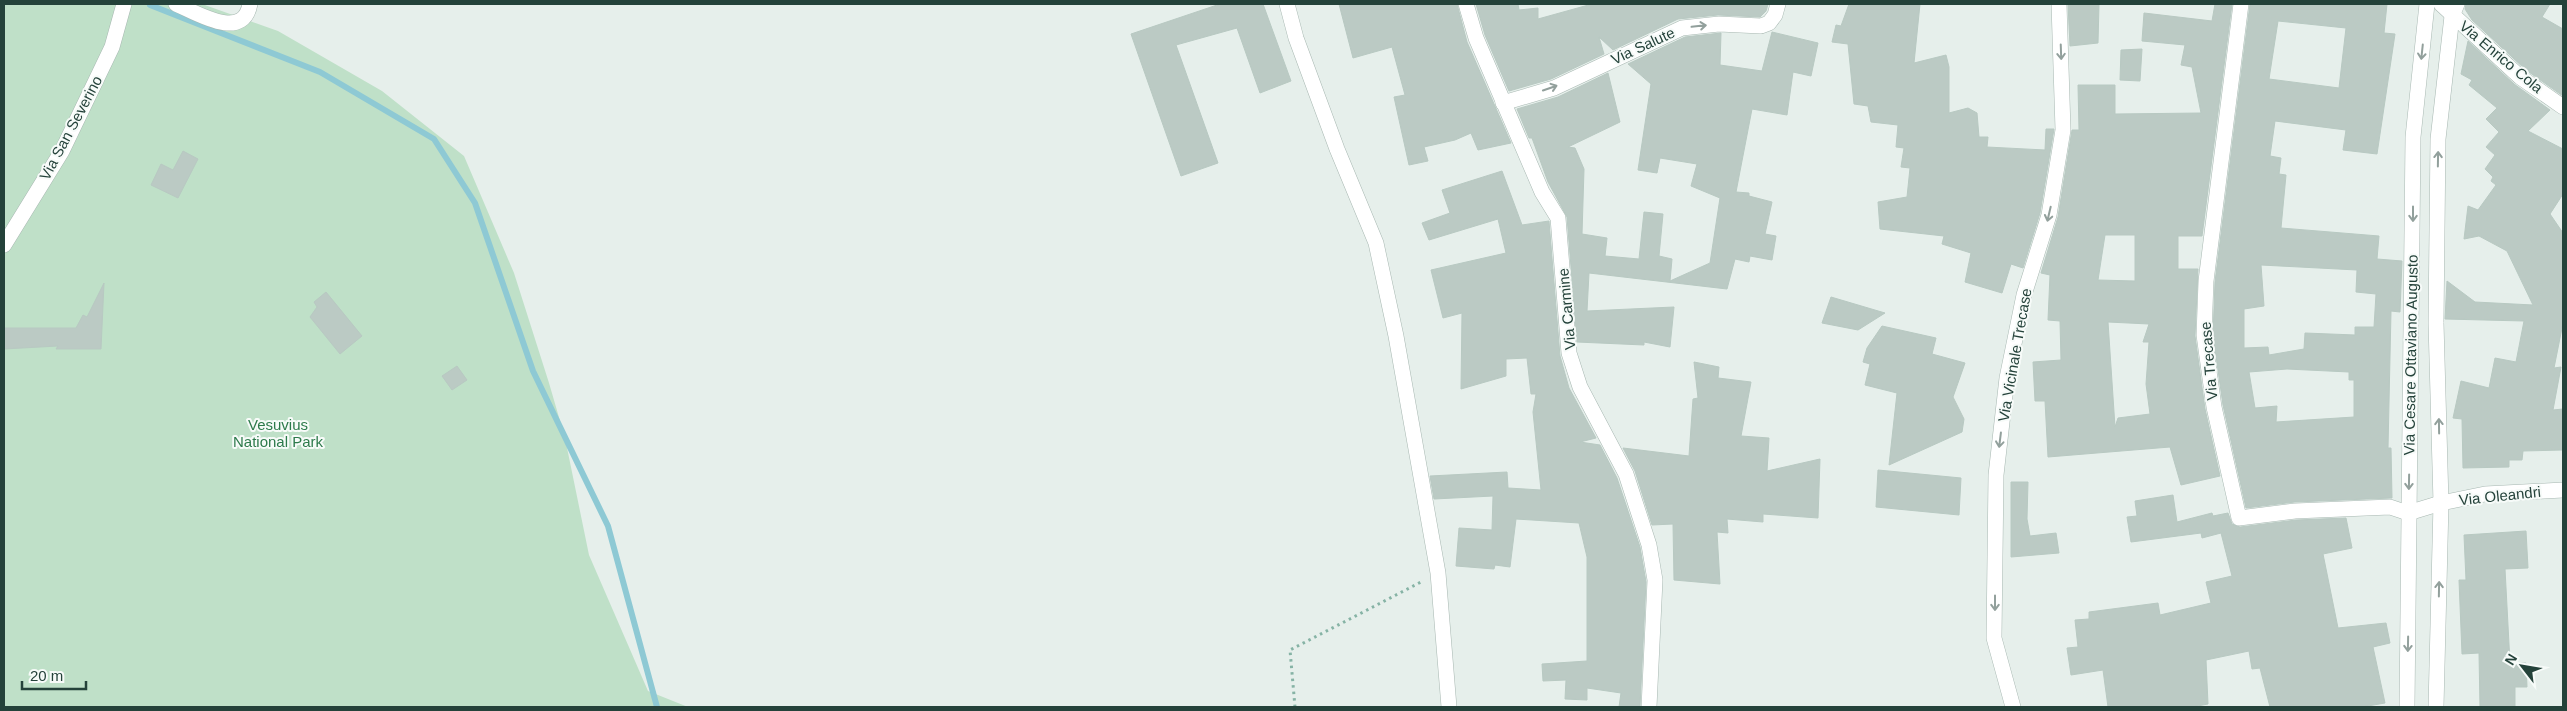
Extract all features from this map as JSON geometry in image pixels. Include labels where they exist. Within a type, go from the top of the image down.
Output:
[{"type":"street","name":"Via San Severino","points":[[4,245],[62,151],[112,47],[124,4]]},
{"type":"street","points":[[176,4],[220,23],[232,24],[241,20],[250,4]]},
{"type":"street","points":[[1287,4],[1296,38],[1337,149],[1376,243],[1396,336],[1438,572],[1449,707]]},
{"type":"street","name":"Via Carmine","points":[[1466,4],[1476,38],[1542,192],[1558,218],[1569,352],[1580,387],[1626,474],[1649,545],[1655,580],[1649,707]]},
{"type":"street","name":"Via Salute","points":[[1504,103],[1554,88],[1682,28],[1719,24],[1761,26],[1768,23],[1775,15],[1778,4]]},
{"type":"street","name":"Via Vicinale Trecase","points":[[2014,707],[1994,638],[1996,475],[2007,378],[2024,295],[2049,215],[2063,130],[2059,4]]},
{"type":"street","name":"Via Trecase","points":[[2241,4],[2206,281],[2204,336],[2214,407],[2240,518],[2295,511],[2380,508],[2390,508],[2408,513]]},
{"type":"street","name":"Via Cesare Ottaviano Augusto","points":[[2407,707],[2413,137],[2427,4]]},
{"type":"street","name":"Via Enrico Cola","points":[[2441,4],[2455,10],[2520,77],[2563,107]]},
{"type":"street","name":"Via Cesare Ottaviano Augusto","points":[[2436,707],[2441,503],[2436,323],[2438,139],[2455,10]]},
{"type":"street","name":"Via Oleandri","points":[[2408,513],[2441,503],[2485,494],[2563,490]]},
{"type":"path","points":[[1295,707],[1290,650],[1438,572]]},
{"type":"green space","name":"Vesuvius National Park","points":[[4,4],[202,4],[278,31],[382,91],[464,156],[514,273],[549,383],[565,438],[589,555],[648,691],[688,707],[4,707]]},
{"type":"building","points":[[1220,4],[1263,4],[1291,81],[1260,93],[1237,28],[1176,45],[1218,163],[1181,176],[1131,34]]},
{"type":"building","points":[[1339,4],[1457,4],[1467,42],[1511,143],[1478,150],[1471,133],[1455,140],[1424,147],[1428,161],[1409,165],[1394,97],[1405,95],[1392,47],[1353,58]]},
{"type":"building","points":[[1476,4],[1518,4],[1519,10],[1538,8],[1538,19],[1592,4],[1768,4],[1766,11],[1760,17],[1718,15],[1678,19],[1613,50],[1599,37],[1604,54],[1551,79],[1509,91],[1485,35]]},
{"type":"building","points":[[1849,4],[1920,4],[1914,63],[1946,55],[1949,67],[1949,113],[1968,108],[1977,113],[1979,137],[1988,137],[1987,147],[2045,150],[2046,129],[2054,129],[2040,213],[2023,268],[2011,264],[2002,293],[1965,282],[1971,253],[1942,244],[1944,236],[1880,229],[1878,202],[1907,197],[1910,168],[1901,167],[1904,148],[1896,147],[1898,125],[1871,122],[1868,106],[1854,104],[1848,44],[1832,42],[1836,25],[1841,26]]},
{"type":"building","points":[[2068,4],[2099,4],[2098,43],[2070,46]]},
{"type":"building","points":[[2215,4],[2232,4],[2202,236],[2178,236],[2178,269],[2198,269],[2195,336],[2205,409],[2220,476],[2181,485],[2170,447],[2048,457],[2045,401],[2035,401],[2033,362],[2061,360],[2060,321],[2048,320],[2050,275],[2041,273],[2058,217],[2072,130],[2079,130],[2078,85],[2115,85],[2115,114],[2201,113],[2192,67],[2181,65],[2185,45],[2142,41],[2144,13],[2212,21]],"holes":[[[2105,235],[2135,235],[2135,281],[2098,280]],[[2108,322],[2149,324],[2143,342],[2149,342],[2146,384],[2150,414],[2118,418],[2115,427]]]},
{"type":"building","points":[[2250,4],[2387,4],[2384,33],[2395,34],[2377,154],[2343,150],[2346,130],[2275,121],[2270,156],[2281,158],[2279,174],[2286,175],[2281,228],[2379,236],[2377,259],[2402,261],[2400,312],[2391,311],[2388,448],[2391,448],[2392,498],[2295,502],[2246,508],[2223,405],[2213,335],[2215,282]],"holes":[[[2278,21],[2346,28],[2339,88],[2269,79]],[[2261,265],[2357,270],[2356,292],[2376,294],[2374,327],[2355,327],[2355,335],[2305,333],[2304,349],[2269,355],[2268,347],[2244,348],[2244,309],[2264,306]],[[2287,369],[2349,372],[2349,380],[2354,380],[2354,417],[2276,422],[2277,406],[2255,408],[2249,372]]]},
{"type":"building","points":[[2466,4],[2550,4],[2542,17],[2563,29],[2563,96],[2526,70],[2472,20],[2465,9]]},
{"type":"building","points":[[1772,32],[1818,43],[1811,76],[1793,72],[1787,115],[1752,109],[1736,192],[1749,193],[1749,196],[1772,202],[1765,234],[1776,236],[1772,260],[1750,256],[1749,262],[1735,259],[1727,289],[1589,273],[1587,311],[1674,307],[1670,347],[1644,342],[1644,345],[1577,342],[1567,217],[1548,182],[1532,138],[1529,138],[1517,109],[1558,97],[1608,73],[1620,122],[1568,147],[1575,148],[1584,169],[1582,234],[1607,238],[1605,256],[1639,259],[1644,212],[1663,214],[1659,256],[1672,259],[1670,281],[1710,263],[1720,198],[1691,186],[1697,164],[1660,158],[1657,173],[1638,170],[1651,84],[1628,64],[1685,37],[1721,33],[1720,65],[1762,71]]},
{"type":"building","points":[[2468,41],[2514,84],[2550,110],[2528,131],[2563,149],[2563,194],[2550,214],[2563,233],[2563,323],[2554,368],[2561,367],[2553,410],[2563,409],[2563,450],[2523,451],[2522,460],[2509,460],[2509,467],[2463,468],[2462,419],[2453,418],[2461,381],[2489,388],[2495,358],[2516,362],[2524,321],[2445,319],[2447,281],[2475,302],[2533,305],[2507,251],[2479,236],[2464,239],[2468,206],[2478,210],[2496,185],[2491,181],[2493,177],[2485,169],[2495,155],[2486,147],[2499,132],[2486,119],[2497,108],[2469,85],[2472,80],[2461,74]]},
{"type":"building","points":[[2142,49],[2140,81],[2120,80],[2121,50]]},
{"type":"building","points":[[183,151],[198,159],[178,198],[151,185],[161,164],[173,170]]},
{"type":"building","points":[[1502,171],[1522,225],[1549,221],[1560,356],[1569,388],[1596,438],[1580,442],[1600,445],[1617,478],[1640,547],[1646,582],[1640,707],[1619,707],[1621,693],[1587,688],[1587,700],[1565,699],[1566,680],[1543,681],[1542,664],[1587,661],[1587,557],[1579,523],[1516,519],[1510,567],[1495,565],[1494,569],[1456,566],[1459,528],[1492,530],[1493,496],[1434,499],[1430,476],[1507,472],[1508,488],[1541,490],[1533,412],[1536,394],[1531,394],[1527,358],[1506,359],[1506,376],[1461,389],[1462,313],[1443,318],[1431,270],[1506,253],[1498,219],[1429,240],[1422,223],[1450,213],[1442,190]]},
{"type":"building","points":[[104,283],[101,349],[56,349],[58,346],[4,349],[4,328],[76,328],[83,315],[87,317]]},
{"type":"building","points":[[326,292],[362,336],[340,354],[310,317],[317,307],[314,302]]},
{"type":"building","points":[[1831,297],[1885,313],[1858,330],[1822,323]]},
{"type":"building","points":[[1882,326],[1936,338],[1932,354],[1965,363],[1953,397],[1964,419],[1962,432],[1889,465],[1897,393],[1865,385],[1870,364],[1863,362],[1867,348]]},
{"type":"building","points":[[1694,362],[1719,367],[1718,378],[1751,382],[1741,436],[1769,438],[1767,471],[1820,459],[1818,518],[1763,514],[1763,522],[1727,519],[1728,533],[1717,532],[1720,584],[1674,580],[1673,524],[1652,525],[1635,471],[1623,448],[1689,456],[1693,399],[1698,398]]},
{"type":"building","points":[[457,366],[467,380],[452,390],[442,376]]},
{"type":"building","points":[[1878,470],[1961,478],[1959,515],[1876,507]]},
{"type":"building","points":[[2011,482],[2028,482],[2027,519],[2030,536],[2056,533],[2059,553],[2011,557]]},
{"type":"building","points":[[2173,495],[2177,522],[2212,513],[2213,516],[2228,513],[2232,524],[2240,527],[2296,520],[2346,518],[2352,548],[2323,554],[2338,628],[2386,623],[2390,643],[2373,647],[2385,703],[2362,707],[2270,707],[2260,668],[2252,669],[2249,651],[2206,660],[2208,704],[2192,707],[2108,707],[2103,670],[2071,675],[2067,648],[2078,647],[2075,620],[2089,619],[2089,612],[2158,603],[2160,615],[2211,603],[2206,582],[2232,576],[2221,533],[2202,538],[2201,533],[2131,542],[2127,517],[2137,516],[2135,501]]},
{"type":"building","points":[[2526,531],[2528,568],[2505,569],[2510,663],[2526,663],[2527,687],[2515,687],[2515,707],[2480,707],[2479,653],[2462,654],[2459,580],[2466,580],[2464,535]]},
{"type":"waterway","points":[[150,5],[320,72],[434,139],[475,203],[533,371],[608,526],[657,707]]}]
